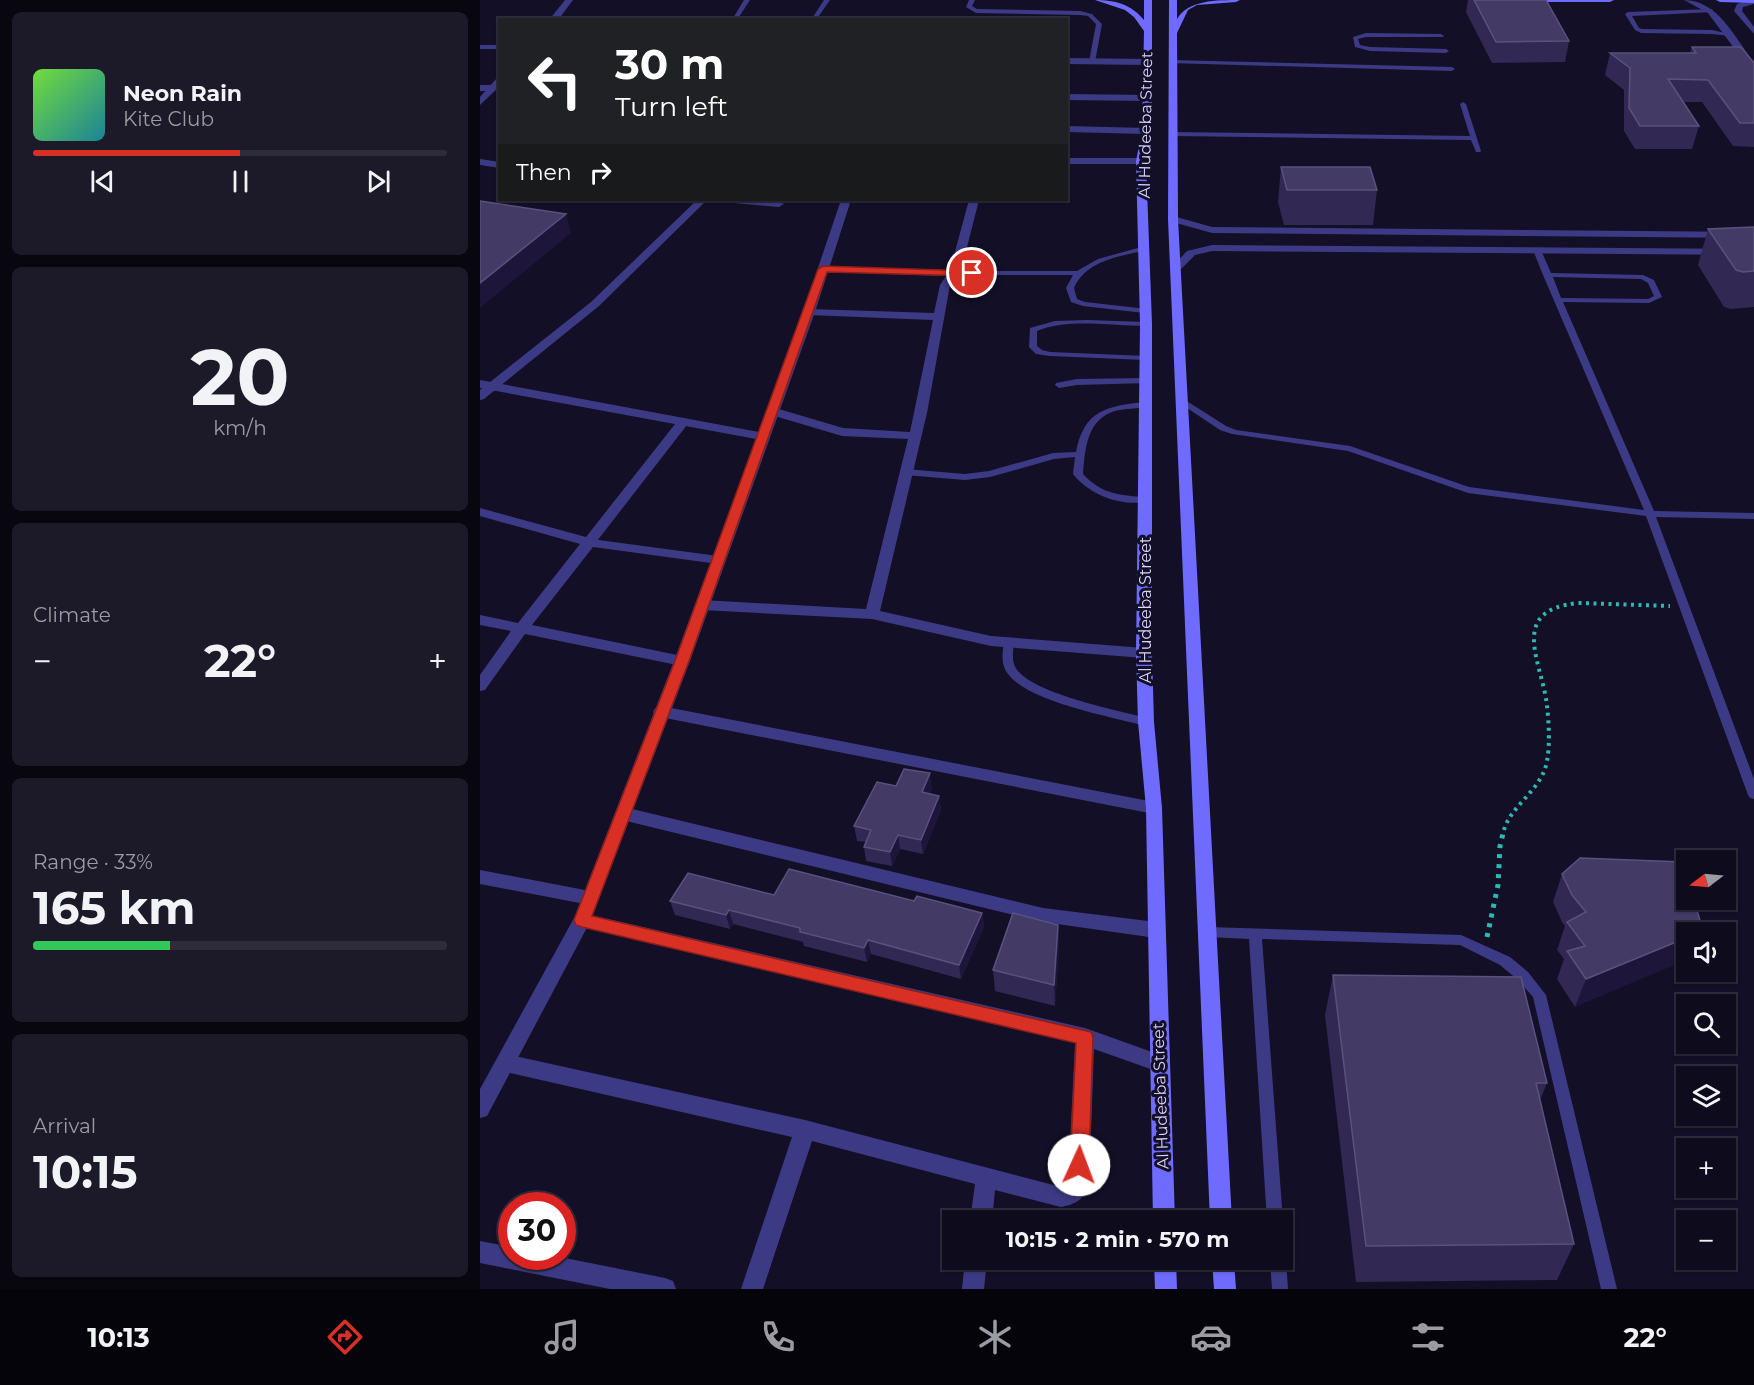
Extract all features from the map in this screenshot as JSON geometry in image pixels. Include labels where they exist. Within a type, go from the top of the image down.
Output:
[{"type":"main road","points":[[1099,0],[1129,8],[1136,13],[1148,31]]},
{"type":"main road","name":"Al Hudeeba Street","points":[[1148,0],[1147,131],[1142,161],[1146,358],[1144,653],[1146,722],[1155,808],[1164,1210]]},
{"type":"main road","name":"Al Hudeeba Street","points":[[1173,0],[1171,42],[1173,219],[1221,1210]]},
{"type":"main road","points":[[1171,42],[1185,9],[1195,3],[1236,0]]},
{"type":"main road","points":[[1505,0],[1610,0]]},
{"type":"main road","points":[[1719,0],[1754,1]]},
{"type":"main road","points":[[1165,1270],[1166,1289]]},
{"type":"main road","points":[[1224,1270],[1225,1289]]},
{"type":"street","points":[[555,18],[569,0]]},
{"type":"street","points":[[1688,0],[1710,11],[1754,69]]},
{"type":"street","points":[[1754,1],[1740,6],[1738,11],[1754,32]]},
{"type":"street","points":[[1726,31],[1736,26],[1754,42]]},
{"type":"street","points":[[480,47],[498,47]]},
{"type":"street","points":[[1068,62],[1147,62]]},
{"type":"street","points":[[480,88],[496,84]]},
{"type":"street","points":[[480,102],[496,84]]},
{"type":"street","points":[[1068,97],[1147,98]]},
{"type":"street","points":[[1068,129],[1147,131]]},
{"type":"street","points":[[1068,161],[1142,161]]},
{"type":"street","points":[[480,162],[498,165]]},
{"type":"street","points":[[480,396],[485,385],[596,304],[701,201]]},
{"type":"street","points":[[745,201],[779,204]]},
{"type":"street","points":[[480,1109],[582,920],[682,661],[809,312],[846,201]]},
{"type":"street","points":[[872,614],[921,412],[945,285],[960,256],[974,201]]},
{"type":"street","points":[[1173,219],[1186,225],[1212,230],[1754,235]]},
{"type":"street","points":[[1242,247],[1215,244],[1210,238],[1260,230]]},
{"type":"street","points":[[1176,268],[1185,256],[1198,249],[1242,247],[1754,252]]},
{"type":"street","points":[[823,269],[952,273]]},
{"type":"street","points":[[809,312],[940,316]]},
{"type":"street","points":[[485,385],[764,437]]},
{"type":"street","points":[[772,411],[842,432],[914,436]]},
{"type":"street","points":[[480,686],[520,629],[591,543],[683,422]]},
{"type":"street","points":[[480,512],[591,543],[718,560]]},
{"type":"street","points":[[702,605],[872,614],[970,638],[1144,653]]},
{"type":"street","points":[[480,620],[682,661]]},
{"type":"street","points":[[661,712],[1155,808]]},
{"type":"street","points":[[624,814],[1043,915],[1156,930]]},
{"type":"street","points":[[480,877],[590,898]]},
{"type":"street","points":[[582,920],[1085,1037],[1159,1064]]},
{"type":"street","points":[[506,1063],[805,1130],[1061,1197],[1071,1195],[1078,1186],[1085,1037]]},
{"type":"street","points":[[752,1289],[805,1130]]},
{"type":"street","points":[[982,1210],[986,1177]]},
{"type":"street","points":[[480,1252],[665,1289]]},
{"type":"street","points":[[973,1289],[975,1270]]},
{"type":"lane","points":[[735,18],[747,0]]},
{"type":"lane","points":[[814,18],[826,0]]},
{"type":"lane","points":[[972,0],[969,7],[976,11],[1090,15],[1099,24],[1092,62]]},
{"type":"lane","points":[[1710,11],[1628,14],[1638,30],[1726,31]]},
{"type":"lane","points":[[1655,13],[1668,31]]},
{"type":"lane","points":[[1682,13],[1696,32]]},
{"type":"lane","points":[[1441,36],[1366,35],[1355,38],[1357,46],[1370,50],[1446,51]]},
{"type":"lane","points":[[1171,62],[1452,69]]},
{"type":"lane","points":[[1463,104],[1478,151]]},
{"type":"lane","points":[[1172,134],[1474,138]]},
{"type":"lane","points":[[952,273],[1077,273],[1094,264],[1145,248]]},
{"type":"lane","points":[[1537,250],[1650,514],[1754,795]]},
{"type":"lane","points":[[1077,273],[1070,288],[1074,300],[1145,318]]},
{"type":"lane","points":[[1547,275],[1643,277],[1650,280],[1658,297],[1649,301],[1558,300]]},
{"type":"lane","points":[[1145,318],[1055,323],[1040,326],[1034,330],[1033,347],[1039,352],[1050,354],[1146,358]]},
{"type":"lane","points":[[1059,385],[1077,382],[1145,381]]},
{"type":"lane","points":[[1182,402],[1223,428],[1235,432],[1350,449],[1468,490],[1650,514],[1754,516]]},
{"type":"lane","points":[[1145,405],[1115,406],[1098,414],[1089,423],[1080,454],[1078,474],[1090,489],[1105,496],[1145,500]]},
{"type":"lane","points":[[905,472],[965,477],[990,474],[1053,456],[1080,454]]},
{"type":"lane","points":[[1009,643],[1006,659],[1012,673],[1038,690],[1146,722]]},
{"type":"lane","points":[[1208,933],[1461,940],[1505,961],[1523,976],[1539,995],[1609,1289]]},
{"type":"lane","points":[[1255,934],[1274,1210]]},
{"type":"lane","points":[[1279,1270],[1280,1289]]},
{"type":"path","points":[[1484,950],[1498,885],[1500,846],[1507,819],[1530,795],[1547,763],[1547,705],[1535,661],[1534,629],[1537,621],[1543,615],[1567,604],[1684,606]]},
{"type":"building","points":[[1474,0],[1546,0],[1569,41],[1496,42]]},
{"type":"building","points":[[1692,47],[1741,47],[1754,63],[1754,123],[1740,123],[1708,80],[1668,79],[1699,126],[1640,126],[1629,108],[1630,68],[1610,53],[1696,53]]},
{"type":"building","points":[[1281,167],[1370,167],[1377,190],[1287,190]]},
{"type":"building","points":[[480,201],[566,214],[480,283]]},
{"type":"building","points":[[1754,227],[1754,271],[1736,270],[1708,229]]},
{"type":"building","points":[[904,769],[930,773],[922,792],[939,796],[921,840],[898,835],[890,852],[864,847],[871,830],[854,826],[877,782],[896,786]]},
{"type":"building","points":[[1580,858],[1676,862],[1676,910],[1697,910],[1700,922],[1676,922],[1676,942],[1586,979],[1567,951],[1585,946],[1567,922],[1586,912],[1572,895],[1562,874]]},
{"type":"building","points":[[789,869],[914,901],[917,896],[982,913],[959,965],[868,940],[864,948],[800,932],[800,928],[729,910],[726,915],[670,901],[688,873],[774,895]]},
{"type":"building","points":[[1013,913],[1058,925],[1054,985],[993,970]]},
{"type":"building","points":[[1333,975],[1521,977],[1547,1083],[1536,1083],[1574,1244],[1366,1246]]},
{"type":"route","points":[[972,273],[823,269],[682,661],[582,920],[1085,1037],[1079,1165]]}]
